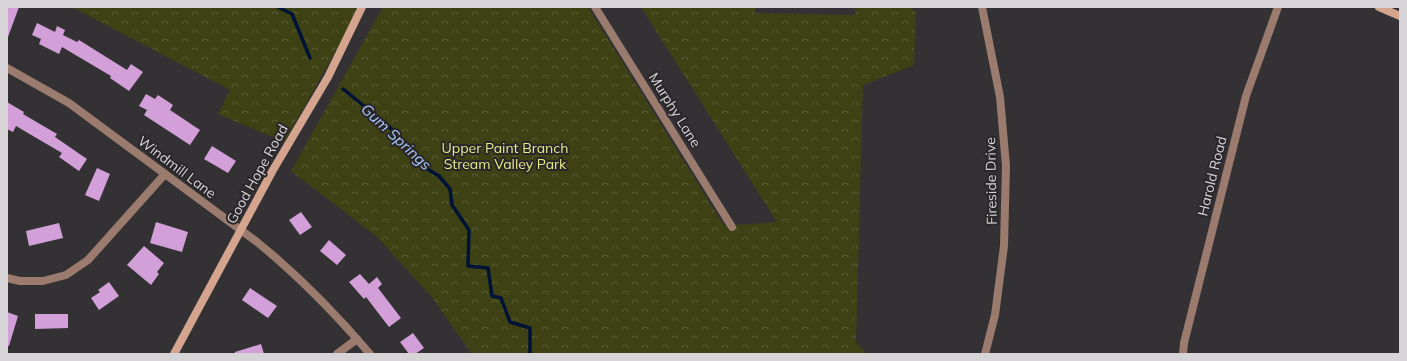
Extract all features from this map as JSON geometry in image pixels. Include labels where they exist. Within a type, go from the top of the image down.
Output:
[{"type":"street","name":"Good Hope Road","points":[[174,354],[273,170],[328,77],[362,7]]},
{"type":"street","name":"Murphy Lane","points":[[595,7],[732,227]]},
{"type":"street","name":"Fireside Drive","points":[[982,7],[1000,97],[1006,166],[1004,246],[995,315],[985,354]]},
{"type":"street","name":"Harold Road","points":[[1183,354],[1185,338],[1246,96],[1278,7]]},
{"type":"street","points":[[1379,7],[1400,16]]},
{"type":"street","name":"Windmill Lane","points":[[7,68],[69,103],[284,264],[335,314],[370,354]]},
{"type":"street","points":[[7,278],[20,281],[43,281],[66,275],[88,260],[165,174]]},
{"type":"street","points":[[337,354],[357,339]]},
{"type":"green space","points":[[72,7],[361,7],[284,142],[218,114],[230,90]]},
{"type":"green space","name":"Upper Paint Branch Stream Valley Park","points":[[383,7],[588,7],[724,226],[777,222],[641,7],[755,7],[755,13],[855,15],[856,7],[910,7],[916,12],[914,65],[863,85],[856,342],[867,354],[472,354],[431,296],[377,237],[291,171]]},
{"type":"building","points":[[7,7],[19,7],[8,37],[7,37]]},
{"type":"building","points":[[37,23],[55,32],[57,26],[65,30],[63,35],[77,42],[79,40],[127,70],[131,64],[143,72],[129,91],[110,78],[111,76],[62,47],[59,54],[39,44],[41,39],[32,35]]},
{"type":"building","points":[[146,94],[155,99],[158,95],[173,105],[170,110],[200,130],[190,145],[144,115],[147,110],[139,106]]},
{"type":"building","points":[[7,102],[24,112],[23,114],[57,134],[55,137],[87,159],[79,171],[59,157],[62,153],[16,126],[13,132],[7,129]]},
{"type":"building","points":[[212,146],[236,161],[228,173],[204,159]]},
{"type":"building","points":[[97,168],[110,174],[99,201],[85,195]]},
{"type":"building","points":[[301,212],[312,227],[300,235],[289,220]]},
{"type":"building","points":[[156,222],[188,232],[182,252],[150,243]]},
{"type":"building","points":[[59,223],[63,238],[29,246],[26,231]]},
{"type":"building","points":[[329,240],[346,255],[337,265],[320,251]]},
{"type":"building","points":[[144,246],[164,263],[157,272],[159,274],[151,285],[127,265]]},
{"type":"building","points":[[360,274],[369,284],[377,277],[382,284],[378,288],[401,318],[389,327],[366,297],[364,299],[349,282]]},
{"type":"building","points":[[109,282],[119,296],[99,310],[91,298],[100,292],[98,290]]},
{"type":"building","points":[[250,288],[277,306],[268,318],[242,300]]},
{"type":"building","points":[[7,312],[18,316],[9,346],[7,346]]},
{"type":"building","points":[[35,314],[68,314],[68,328],[35,329]]},
{"type":"building","points":[[413,333],[424,348],[415,354],[409,354],[400,342]]},
{"type":"building","points":[[261,344],[264,354],[235,354],[235,352]]},
{"type":"waterway","name":"Gum Springs","points":[[278,7],[292,14],[310,58]]},
{"type":"waterway","name":"Gum Springs","points":[[343,89],[385,123],[406,143],[421,165],[439,176],[450,189],[452,205],[469,230],[468,266],[488,268],[492,296],[501,298],[510,322],[530,328],[530,354]]}]
